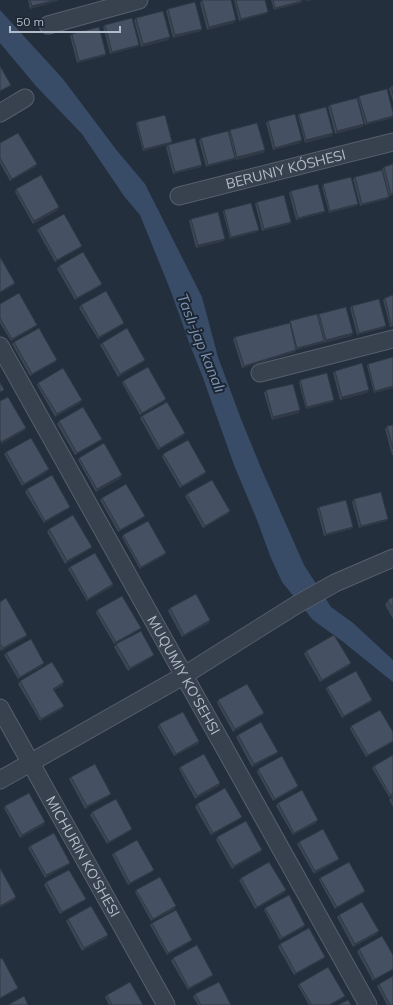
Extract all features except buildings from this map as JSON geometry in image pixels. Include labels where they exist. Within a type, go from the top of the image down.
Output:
[{"type":"street","points":[[48,25],[139,0]]},
{"type":"street","points":[[0,113],[25,98]]},
{"type":"street","name":"BERUNIY KÓSHESI","points":[[179,196],[393,142]]},
{"type":"street","points":[[260,373],[393,338]]},
{"type":"street","name":"MUQUMIY KO'SEHSI","points":[[0,346],[368,1005]]},
{"type":"street","points":[[0,780],[183,676],[296,605],[335,583],[393,558]]},
{"type":"street","name":"MICHURIN KO'SHESI","points":[[0,708],[166,1005]]},
{"type":"water","name":"Taslı-jap kanalı","points":[[0,10],[63,79],[118,152],[145,184],[202,297],[218,357],[241,419],[304,565],[331,607],[353,623],[393,660],[393,682],[313,620],[282,582],[234,465],[170,289],[140,215],[124,196],[82,134],[36,86],[0,43]]}]
